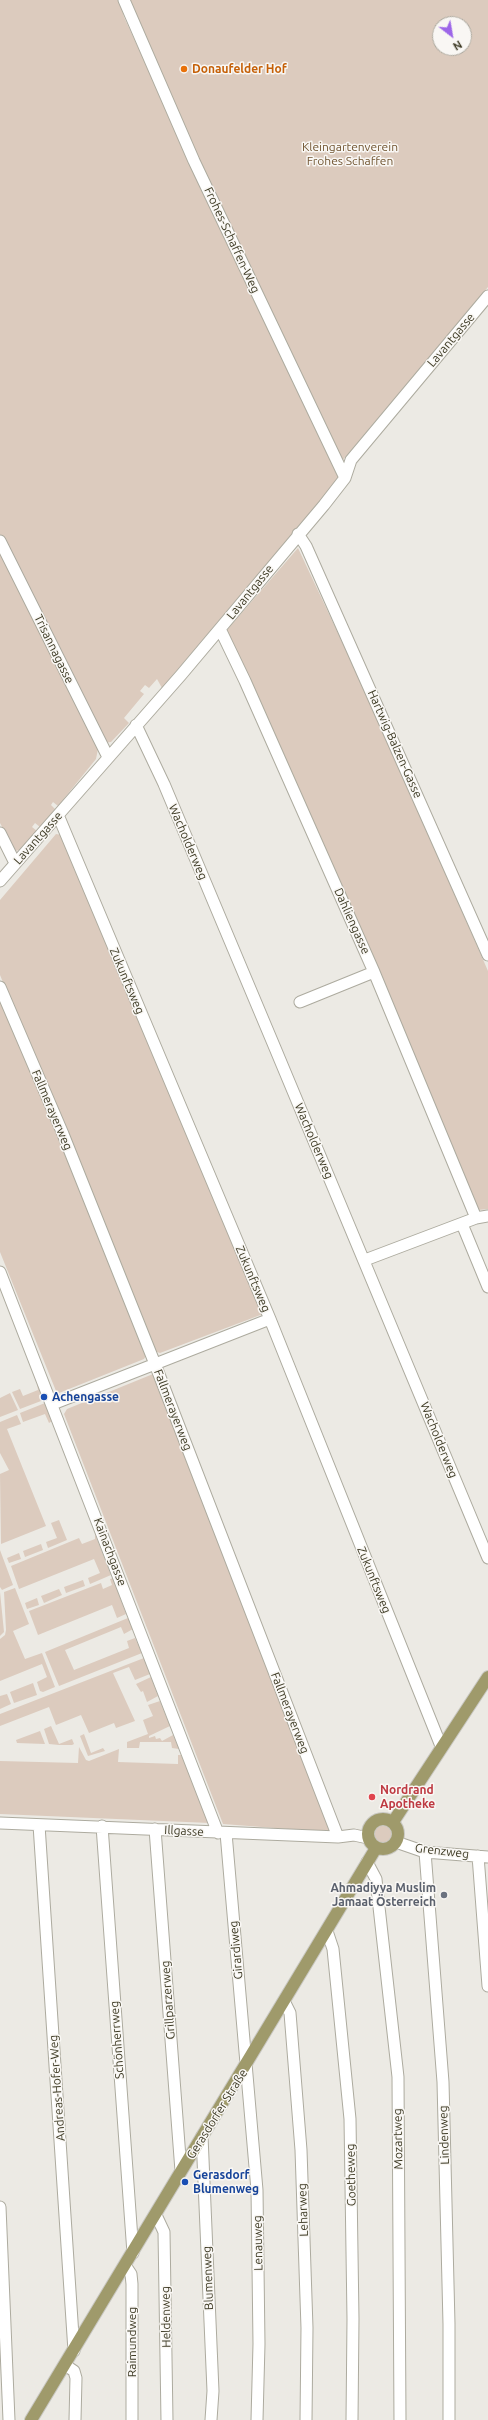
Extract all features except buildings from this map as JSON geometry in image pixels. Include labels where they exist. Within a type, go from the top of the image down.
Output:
[{"type":"main road","points":[[393,1822],[441,1746],[488,1677]]},
{"type":"main road","points":[[384,1818],[393,1822],[398,1830],[396,1842],[387,1849],[376,1848],[368,1838],[368,1829],[376,1820],[384,1818]]},
{"type":"main road","name":"Gerasdorfer Straße","points":[[31,2420],[182,2172],[202,2136],[246,2066],[376,1848]]},
{"type":"street","name":"Frohes-Schaffen-Weg","points":[[124,0],[194,161],[345,478]]},
{"type":"street","name":"Lavantgasse","points":[[0,881],[220,629],[345,478],[351,460],[488,296]]},
{"type":"street","name":"Hartwig-Balzen-Gasse","points":[[298,534],[306,546],[488,955]]},
{"type":"street","name":"Trisannagasse","points":[[0,541],[108,757]]},
{"type":"street","name":"Dahliengasse","points":[[220,629],[249,688],[374,972],[476,1218]]},
{"type":"street","name":"Wacholderweg","points":[[136,725],[164,784],[365,1260],[488,1558]]},
{"type":"street","name":"Zukunftsweg","points":[[58,815],[270,1320],[441,1746]]},
{"type":"street","points":[[0,833],[15,863]]},
{"type":"street","points":[[300,1002],[374,972]]},
{"type":"street","name":"Fallmerayerweg","points":[[0,987],[66,1142],[156,1364],[338,1837]]},
{"type":"street","points":[[365,1260],[476,1218],[488,1216]]},
{"type":"street","points":[[462,1224],[488,1286]]},
{"type":"street","name":"Kainachgasse","points":[[0,1272],[222,1833]]},
{"type":"street","points":[[53,1404],[270,1320]]},
{"type":"street","name":"Illgasse","points":[[0,1823],[102,1826],[222,1833],[338,1837],[354,1835],[368,1838]]},
{"type":"street","name":"Andreas-Hofer-Weg","points":[[39,1825],[74,2351]]},
{"type":"street","name":"Schönherrweg","points":[[102,1826],[133,2253]]},
{"type":"street","name":"Grillparzerweg","points":[[155,1829],[182,2172]]},
{"type":"street","name":"Girardiweg","points":[[222,1833],[246,2066]]},
{"type":"street","name":"Grenzweg","points":[[396,1842],[424,1852],[483,1856]]},
{"type":"street","name":"Lindenweg","points":[[424,1852],[443,2082],[449,2324],[449,2420]]},
{"type":"street","points":[[483,1856],[488,1986]]},
{"type":"street","name":"Mozartweg","points":[[367,1862],[376,1879],[378,1889],[398,2078],[400,2420]]},
{"type":"street","name":"Goetheweg","points":[[327,1931],[333,1949],[350,2119],[353,2319],[352,2420]]},
{"type":"street","name":"Leharweg","points":[[284,2001],[290,2013],[301,2150],[307,2328],[306,2420]]},
{"type":"street","name":"Lenauweg","points":[[246,2066],[257,2190],[259,2344],[257,2420]]},
{"type":"street","name":"Blumenweg","points":[[202,2136],[213,2391],[211,2420]]},
{"type":"street","points":[[0,2207],[9,2420]]},
{"type":"street","name":"Heldenweg","points":[[156,2215],[164,2232],[167,2420]]},
{"type":"street","name":"Raimundweg","points":[[125,2266],[131,2274],[132,2284],[132,2420]]},
{"type":"street","points":[[65,2365],[74,2371],[76,2378],[75,2420]]},
{"type":"green space","points":[[0,0],[120,0],[124,17],[265,323],[339,478],[162,688],[157,679],[149,688],[145,685],[140,691],[144,694],[124,718],[129,723],[111,742],[105,743],[0,535]]},
{"type":"green space","name":"Kleingartenverein Frohes Schaffen","points":[[130,0],[488,0],[488,287],[342,461],[171,99]]},
{"type":"green space","points":[[298,548],[375,712],[488,971],[488,1209],[478,1210],[226,631]]},
{"type":"green space","points":[[0,550],[98,749],[96,759],[58,806],[53,802],[51,805],[55,809],[40,827],[35,823],[32,827],[37,831],[20,850],[15,851],[0,823]]},
{"type":"green space","points":[[56,834],[62,835],[263,1314],[160,1353],[154,1351],[0,975],[0,900]]},
{"type":"green space","points":[[0,995],[147,1354],[144,1359],[59,1393],[56,1391],[0,1252]]},
{"type":"green space","points":[[153,1374],[331,1826],[327,1832],[223,1824],[64,1414],[67,1409]]},
{"type":"green space","points":[[37,1383],[42,1394],[39,1395],[41,1401],[20,1409],[12,1392],[20,1389],[23,1396],[38,1390]]},
{"type":"green space","points":[[10,1393],[18,1410],[0,1417],[0,1398]]},
{"type":"green space","points":[[45,1403],[52,1421],[49,1423],[45,1414],[23,1422],[20,1413]]},
{"type":"green space","points":[[17,1415],[21,1424],[7,1429],[46,1526],[1,1544],[0,1474],[9,1470],[0,1453],[0,1422]]},
{"type":"green space","points":[[59,1520],[67,1540],[48,1548],[46,1542],[57,1538],[51,1523]]},
{"type":"green space","points":[[95,1534],[111,1575],[90,1584],[88,1578],[100,1573],[94,1559],[19,1589],[11,1566],[79,1538],[82,1544],[95,1539]]},
{"type":"green space","points":[[41,1544],[43,1550],[25,1557],[23,1551]]},
{"type":"green space","points":[[0,1550],[13,1585],[2,1590],[0,1587]]},
{"type":"green space","points":[[19,1553],[21,1559],[9,1563],[7,1558]]},
{"type":"green space","points":[[113,1578],[126,1614],[117,1618],[112,1605],[38,1635],[29,1611],[101,1583],[103,1589],[112,1585],[110,1579]]},
{"type":"green space","points":[[83,1580],[85,1586],[66,1593],[64,1587]]},
{"type":"green space","points":[[15,1588],[29,1624],[13,1631],[25,1659],[42,1653],[55,1687],[43,1692],[40,1691],[37,1682],[47,1677],[42,1664],[0,1681],[0,1639],[5,1635],[6,1630],[4,1592]]},
{"type":"green space","points":[[59,1589],[62,1595],[44,1603],[41,1596]]},
{"type":"green space","points":[[0,1592],[4,1632],[0,1636]]},
{"type":"green space","points":[[37,1598],[39,1605],[27,1609],[25,1603]]},
{"type":"green space","points":[[128,1618],[133,1629],[124,1634],[121,1627],[65,1650],[74,1670],[129,1648],[127,1641],[135,1638],[142,1653],[59,1686],[45,1652]]},
{"type":"green space","points":[[144,1658],[150,1674],[135,1680],[129,1667],[113,1673],[135,1721],[116,1728],[114,1723],[89,1733],[81,1715],[56,1725],[49,1707],[0,1726],[0,1714]]},
{"type":"green space","points":[[151,1677],[158,1696],[147,1702],[143,1691],[141,1692],[136,1684]]},
{"type":"green space","points":[[33,1683],[37,1695],[14,1703],[10,1692]]},
{"type":"green space","points":[[7,1694],[11,1704],[0,1709],[0,1696]]},
{"type":"green space","points":[[160,1701],[170,1726],[149,1736],[149,1738],[155,1736],[156,1739],[160,1738],[162,1741],[173,1735],[179,1749],[172,1748],[171,1742],[140,1742],[139,1748],[127,1748],[127,1742],[148,1734],[143,1720],[153,1716],[148,1705]]},
{"type":"green space","points":[[51,1726],[59,1744],[72,1739],[74,1744],[59,1745],[49,1744],[44,1729]]},
{"type":"green space","points":[[40,1731],[45,1744],[17,1743],[16,1740]]},
{"type":"green space","points":[[84,1734],[91,1753],[103,1748],[105,1751],[88,1756],[80,1736]]},
{"type":"green space","points":[[79,1747],[86,1760],[89,1761],[119,1749],[118,1762],[178,1764],[178,1755],[181,1755],[210,1823],[0,1814],[0,1761],[78,1763]]},
{"type":"green space","points":[[383,1823],[391,1826],[394,1834],[391,1842],[383,1845],[375,1842],[372,1834],[375,1826]]},
{"type":"place","name":"Donaufelder Hof","points":[[184,69]]},
{"type":"place","name":"Achengasse","points":[[44,1397]]},
{"type":"place","name":"Nordrand Apotheke","points":[[372,1797]]},
{"type":"place","name":"Ahmadiyya Muslim Jamaat Österreich","points":[[444,1895]]},
{"type":"place","name":"Gerasdorf Blumenweg","points":[[185,2182]]}]
